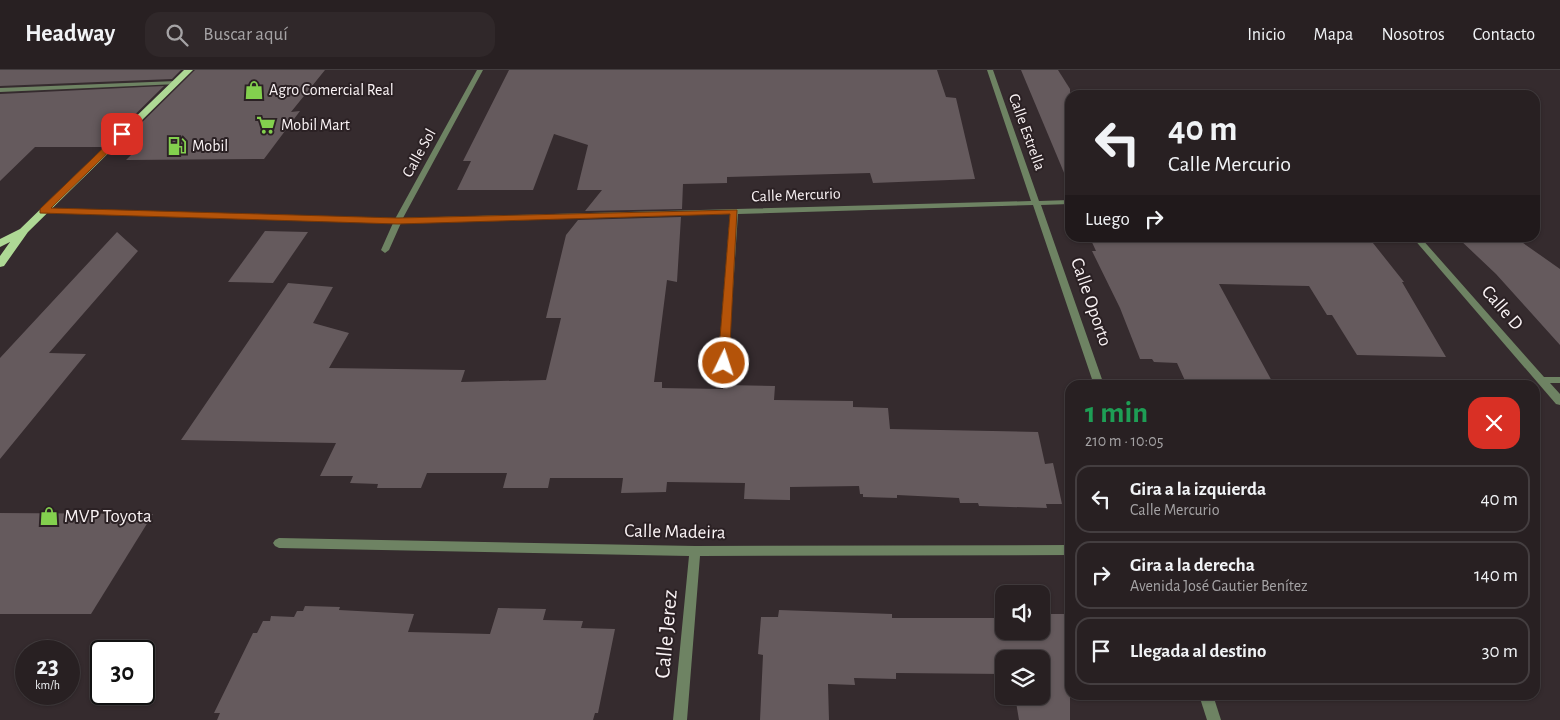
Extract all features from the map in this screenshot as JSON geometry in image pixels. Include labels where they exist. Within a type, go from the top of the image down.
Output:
[{"type":"main road","points":[[0,264],[24,230],[189,70]]},
{"type":"main road","points":[[0,244],[24,230]]},
{"type":"street","name":"Calle Sol","points":[[385,250],[398,221],[480,70]]},
{"type":"street","name":"Calle Estrella","points":[[990,70],[1037,203]]},
{"type":"street","points":[[0,90],[176,83]]},
{"type":"street","name":"Calle Mercurio","points":[[43,211],[398,221],[1065,202]]},
{"type":"street","name":"Calle Oporto","points":[[1037,203],[1097,380]]},
{"type":"street","points":[[724,363],[734,212]]},
{"type":"street","name":"Calle D","points":[[1421,242],[1560,401]]},
{"type":"street","points":[[1542,380],[1560,380]]},
{"type":"street","name":"Calle Madeira","points":[[279,543],[695,551],[1065,550]]},
{"type":"street","name":"Calle Jerez","points":[[680,720],[695,551]]},
{"type":"street","points":[[1208,700],[1214,720]]},
{"type":"building","points":[[0,70],[181,70],[172,79],[0,86]]},
{"type":"building","points":[[195,70],[325,70],[291,112],[300,111],[264,159],[126,160],[139,147],[117,147]]},
{"type":"building","points":[[509,70],[937,70],[946,97],[956,98],[975,179],[873,183],[870,173],[727,177],[727,183],[683,184],[682,209],[585,211],[602,190],[577,190],[588,145],[554,134],[533,190],[457,190],[471,161],[463,161]]},
{"type":"building","points":[[1021,70],[1058,70],[1070,89],[1065,90],[1065,175]]},
{"type":"building","points":[[164,86],[102,147],[35,147],[0,181],[0,94]]},
{"type":"building","points":[[681,217],[677,282],[667,280],[654,382],[662,382],[662,388],[723,389],[723,385],[775,386],[774,400],[853,401],[853,407],[888,408],[890,429],[1038,432],[1045,464],[1053,463],[1062,504],[1046,504],[1047,508],[979,506],[978,503],[960,503],[959,498],[897,495],[897,498],[863,497],[863,494],[860,494],[859,486],[790,487],[790,500],[744,499],[745,483],[667,482],[666,492],[621,493],[623,478],[550,478],[548,488],[503,488],[507,473],[427,473],[421,488],[377,488],[378,484],[350,483],[353,476],[320,476],[336,443],[181,440],[288,283],[333,287],[313,323],[349,333],[329,368],[465,370],[461,382],[546,380],[561,318],[546,318],[566,235],[578,220]]},
{"type":"building","points":[[265,231],[308,232],[273,283],[228,282]]},
{"type":"building","points":[[117,232],[138,251],[49,353],[86,354],[0,459],[0,358]]},
{"type":"building","points":[[1092,242],[1372,242],[1404,282],[1402,282],[1446,357],[1357,355],[1332,315],[1327,315],[1309,286],[1219,284],[1271,380],[1185,380],[1177,363],[1140,359],[1120,308],[1092,251],[1096,251]]},
{"type":"building","points":[[1462,242],[1522,242],[1560,269],[1560,345],[1496,274]]},
{"type":"building","points":[[0,513],[153,514],[91,614],[0,614]]},
{"type":"building","points":[[305,606],[340,607],[339,610],[414,614],[408,632],[490,634],[498,608],[546,609],[543,620],[583,621],[581,628],[615,629],[598,713],[595,713],[593,720],[217,720],[220,713],[214,713],[253,633],[257,633],[263,621],[270,621],[271,616],[294,617],[297,611],[303,611]]},
{"type":"building","points":[[779,610],[892,614],[892,618],[995,618],[995,640],[1050,640],[1050,614],[1065,614],[1065,700],[1070,700],[1070,720],[1019,720],[1016,705],[1050,705],[1050,650],[995,650],[995,674],[896,673],[896,679],[854,678],[855,685],[828,684],[829,720],[760,720],[763,655],[758,654],[761,617],[778,617]]},
{"type":"place","name":"Agro Comercial Real","points":[[254,90]]},
{"type":"place","name":"Mobil Mart","points":[[266,125]]},
{"type":"place","name":"Mobil","points":[[177,146]]},
{"type":"place","name":"MVP Toyota","points":[[49,516]]},
{"type":"route","points":[[122,134],[43,211],[398,221],[734,212],[724,363]]}]
